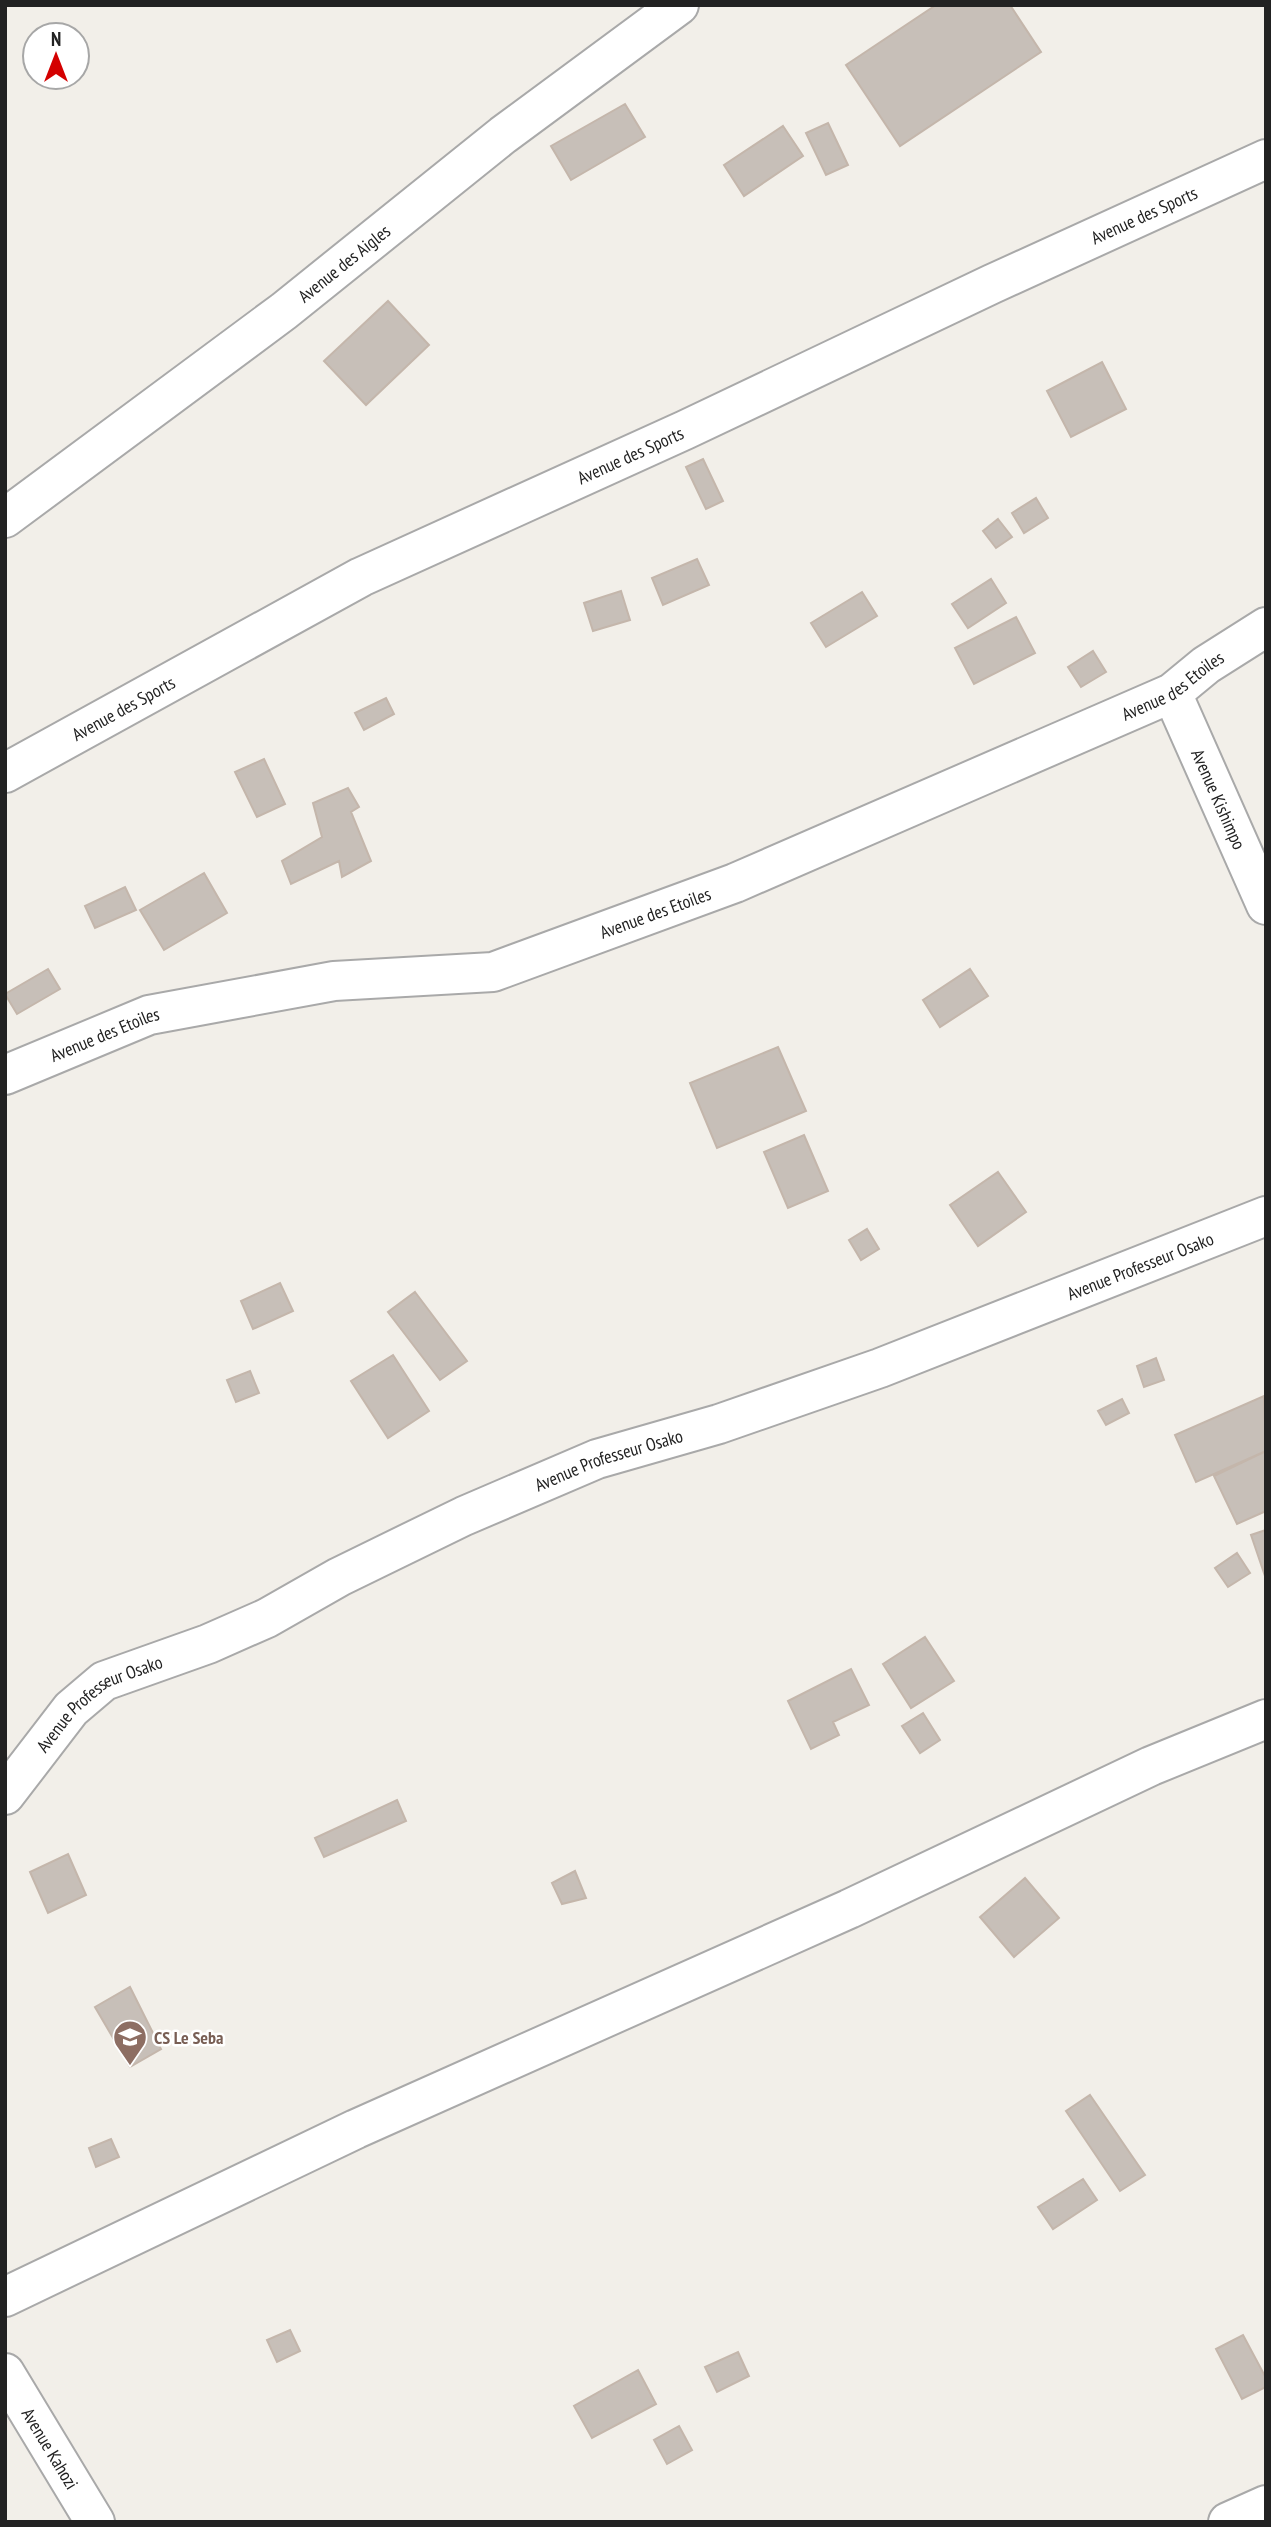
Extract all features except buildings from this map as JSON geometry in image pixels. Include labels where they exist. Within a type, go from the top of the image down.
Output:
[{"type":"street","name":"Avenue des Aigles","points":[[5,518],[284,311],[503,135],[679,5]]},
{"type":"street","name":"Avenue des Sports","points":[[5,773],[361,577],[685,430],[992,284],[1266,159]]},
{"type":"street","name":"Avenue des Etoiles","points":[[5,1075],[149,1015],[334,981],[493,972],[735,884],[1172,693],[1206,665],[1266,627]]},
{"type":"street","name":"Avenue Kishimpo","points":[[1172,693],[1266,905]]},
{"type":"street","name":"Avenue Professeur Osako","points":[[5,1795],[71,1709],[104,1681],[208,1644],[464,1516],[597,1459],[719,1424],[880,1368],[1266,1216]]},
{"type":"street","points":[[5,2297],[356,2129],[849,1909],[1151,1766],[1266,1719]]},
{"type":"street","name":"Avenue Kahozi","points":[[5,2373],[95,2522]]},
{"type":"street","points":[[1228,2522],[1266,2505]]},
{"type":"place","name":"CS Le Seba","points":[[130,2067]]}]
